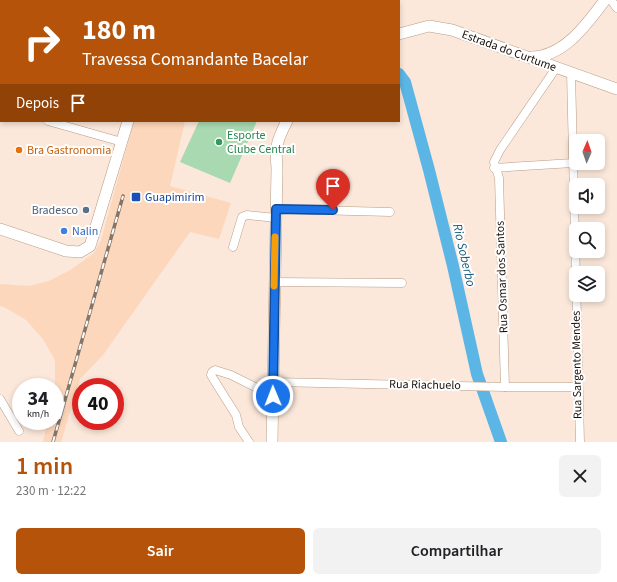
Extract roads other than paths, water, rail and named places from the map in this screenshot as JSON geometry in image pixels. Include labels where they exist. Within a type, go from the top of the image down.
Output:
[{"type":"street","points":[[544,60],[573,38],[606,0]]},
{"type":"street","points":[[611,0],[617,8]]},
{"type":"street","name":"Estrada do Curtume","points":[[400,34],[429,26],[441,28],[530,58],[544,60],[556,68],[617,89]]},
{"type":"street","points":[[556,68],[500,150],[494,162],[494,168],[569,163]]},
{"type":"street","name":"Rua Sargento Mendes","points":[[571,73],[572,134]]},
{"type":"street","points":[[52,122],[122,142]]},
{"type":"street","points":[[0,229],[66,251],[80,252],[90,246],[128,122]]},
{"type":"street","points":[[272,442],[277,141],[286,122]]},
{"type":"street","name":"Rua Osmar dos Santos","points":[[494,168],[499,178],[505,387]]},
{"type":"street","name":"Rua Sargento Mendes","points":[[573,170],[577,387],[580,442]]},
{"type":"street","points":[[233,247],[242,217],[247,215],[276,213],[390,212]]},
{"type":"street","points":[[274,282],[402,283]]},
{"type":"street","points":[[248,442],[239,427],[236,415],[211,375],[212,372],[215,370],[231,375],[273,396]]},
{"type":"street","name":"Rua Riachuelo","points":[[272,382],[487,387],[577,387]]},
{"type":"street","points":[[0,400],[19,431]]},
{"type":"waterway","name":"Rio Soberbo","points":[[400,75],[405,82],[429,170],[453,266],[477,374],[501,442]]},
{"type":"railway","points":[[53,442],[123,196]]},
{"type":"place","name":"Esporte Clube Central","points":[[219,142]]},
{"type":"place","name":"Bra Gastronomia","points":[[19,150]]},
{"type":"place","name":"Guapimirim","points":[[136,197]]},
{"type":"place","name":"Bradesco","points":[[86,210]]},
{"type":"place","name":"Nalin","points":[[64,231]]}]
